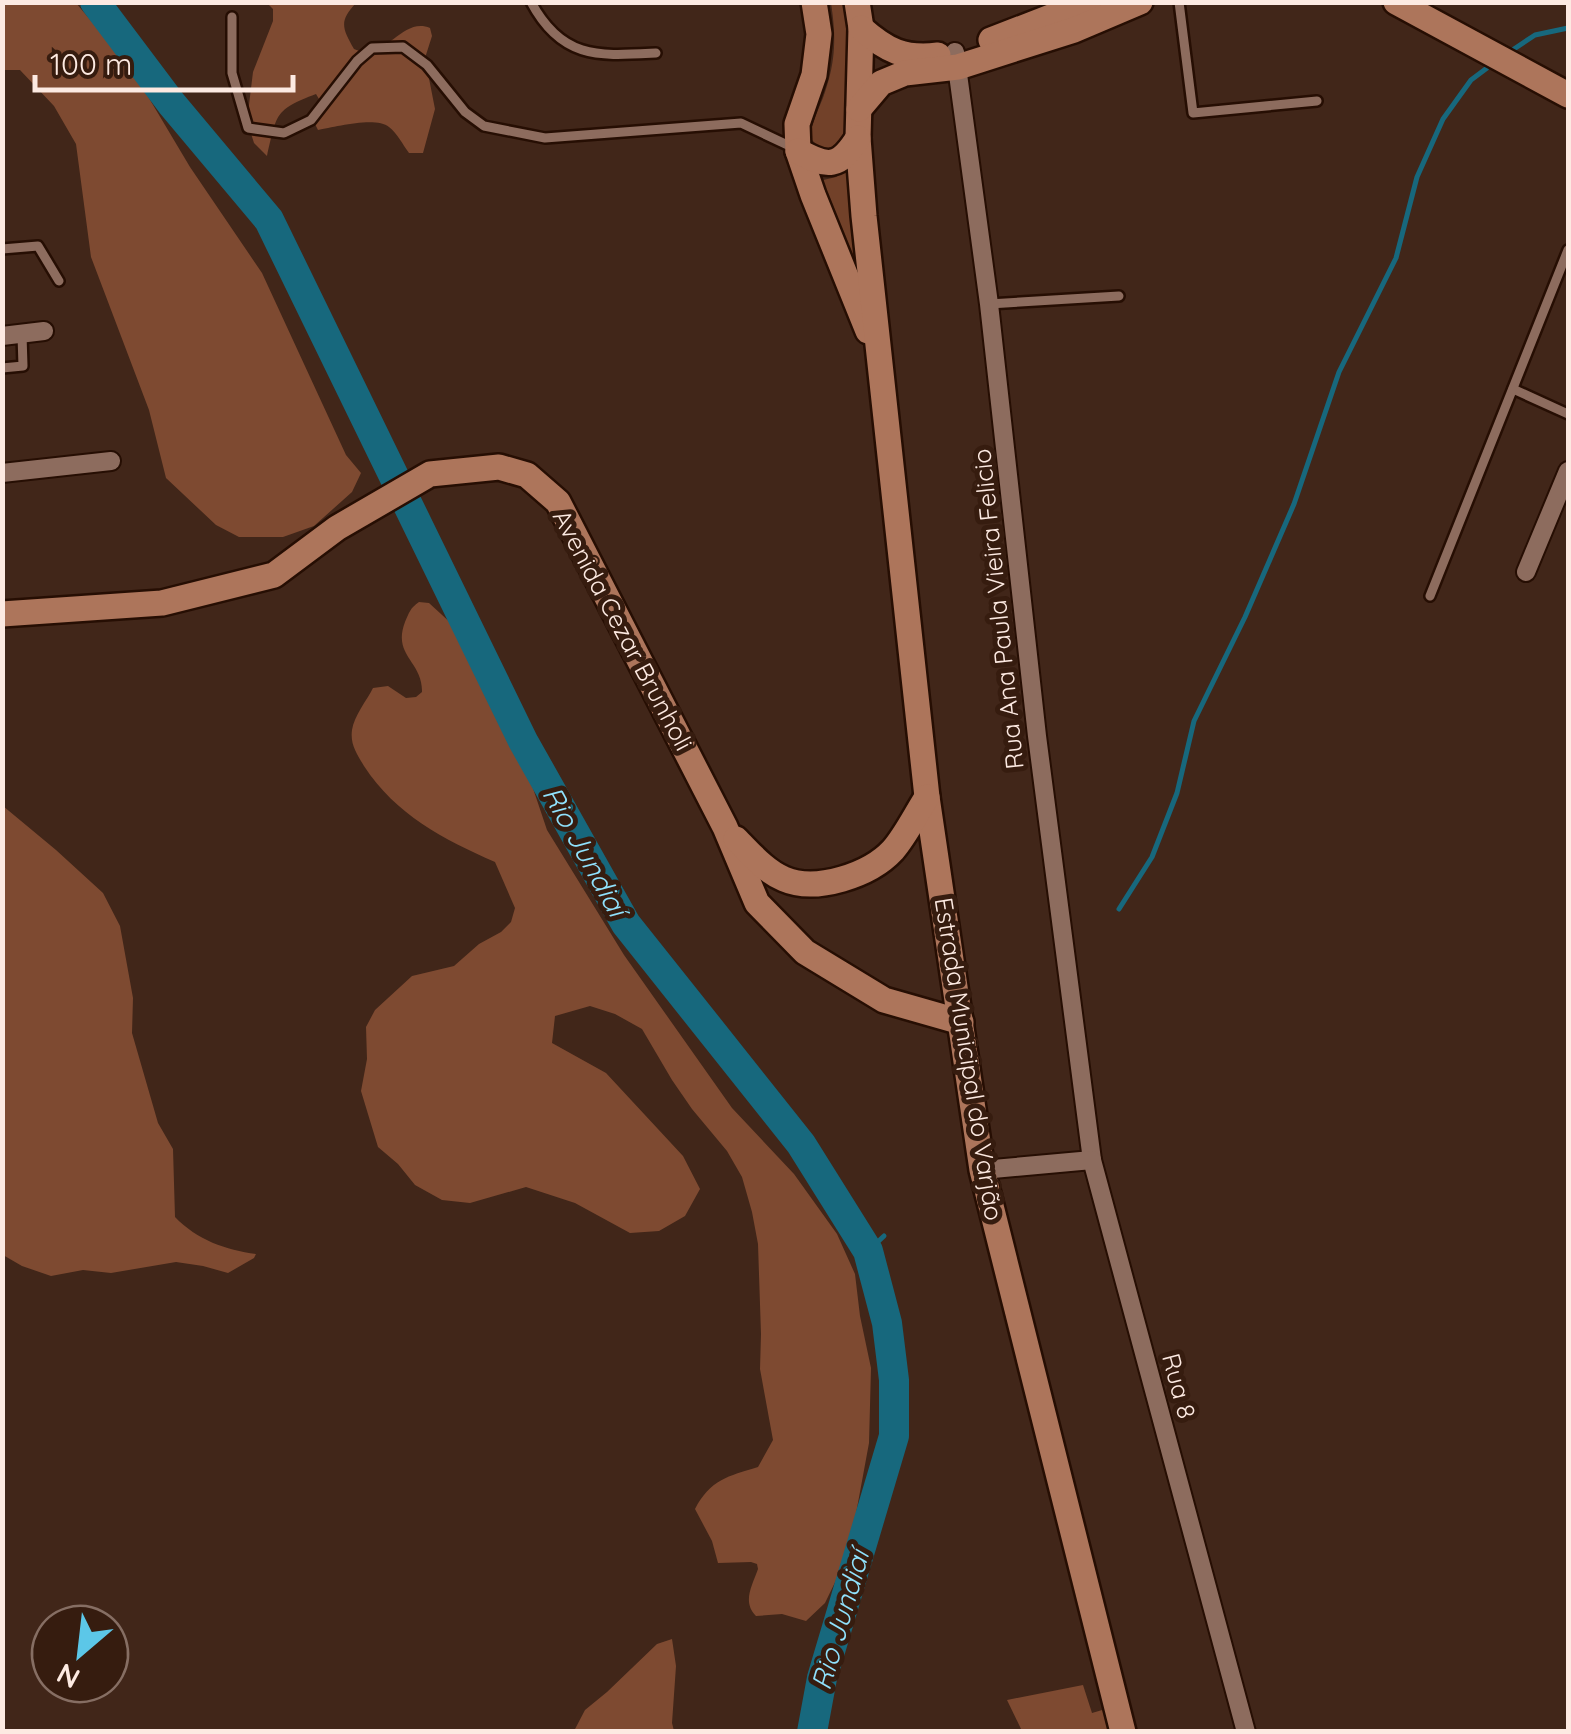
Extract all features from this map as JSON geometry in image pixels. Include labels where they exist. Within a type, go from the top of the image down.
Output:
[{"type":"main road","points":[[814,2],[819,34],[814,75],[796,124],[798,150],[882,374]]},
{"type":"main road","points":[[859,15],[872,38],[904,56],[956,60],[1089,2]]},
{"type":"main road","points":[[859,109],[881,83],[906,73],[1074,30],[1140,2]]},
{"type":"main road","points":[[1397,3],[1568,96]]},
{"type":"main road","points":[[859,15],[858,138],[882,374]]},
{"type":"main road","points":[[798,150],[817,162],[832,163],[846,156],[858,138]]},
{"type":"main road","name":"Estrada Municipal do Varjão","points":[[882,374],[927,797],[982,1170],[1123,1732]]},
{"type":"main road","name":"Avenida Cezar Brunholi","points":[[2,614],[162,603],[274,575],[337,528],[430,474],[499,467],[526,475],[558,502],[726,827],[758,903],[804,952],[884,1000],[960,1022]]},
{"type":"main road","name":"Avenida Cezar Brunholi","points":[[726,827],[759,863],[784,879],[806,886],[855,876],[892,851],[927,797]]},
{"type":"street","name":"Rua Ana Paula Vieira Felicio","points":[[956,60],[1092,1160]]},
{"type":"street","points":[[12,335],[44,331]]},
{"type":"street","points":[[2,474],[111,461]]},
{"type":"street","points":[[1526,572],[1568,471]]},
{"type":"street","points":[[982,1170],[1092,1160]]},
{"type":"street","name":"Rua 8","points":[[1092,1160],[1246,1732]]},
{"type":"lane","points":[[531,2],[557,36],[574,48],[598,55],[656,52]]},
{"type":"lane","points":[[1179,2],[1194,113],[1316,101]]},
{"type":"lane","points":[[232,17],[232,73],[248,128],[284,133],[311,120],[357,61],[372,48],[403,47],[428,66],[465,112],[484,126],[546,138],[740,123],[798,150]]},
{"type":"lane","points":[[2,249],[38,246],[59,281]]},
{"type":"lane","points":[[1430,596],[1568,250]]},
{"type":"lane","points":[[989,304],[1120,296]]},
{"type":"lane","points":[[2,368],[23,366],[12,335]]},
{"type":"lane","points":[[1512,389],[1568,414]]},
{"type":"shaded area","points":[[3,2],[76,3],[131,68],[190,167],[262,273],[346,455],[361,473],[352,492],[314,526],[283,537],[239,537],[216,525],[166,478],[149,410],[91,257],[76,144],[54,106],[20,70],[3,70]]},
{"type":"shaded area","points":[[267,3],[356,3],[347,15],[345,30],[354,49],[365,52],[384,46],[410,28],[430,28],[432,36],[425,58],[435,109],[423,153],[409,153],[395,132],[375,122],[318,130],[313,120],[319,99],[316,94],[279,115],[267,156],[254,143],[247,121],[253,72],[273,21],[273,9]]},
{"type":"shaded area","points":[[831,3],[844,3],[849,132],[837,147],[822,150],[811,139],[811,133],[833,58]]},
{"type":"shaded area","points":[[850,168],[865,289],[815,182],[836,177]]},
{"type":"shaded area","points":[[419,602],[429,603],[453,625],[501,693],[547,830],[624,955],[732,1108],[794,1174],[837,1234],[855,1274],[871,1368],[869,1443],[855,1519],[839,1574],[825,1603],[806,1621],[782,1614],[756,1616],[749,1599],[757,1564],[718,1563],[712,1541],[695,1509],[707,1491],[721,1480],[758,1467],[773,1440],[760,1369],[758,1244],[742,1177],[727,1151],[672,1080],[642,1029],[590,1006],[555,1016],[552,1043],[606,1073],[683,1156],[700,1189],[685,1216],[659,1231],[630,1233],[575,1203],[526,1187],[470,1203],[442,1200],[415,1185],[378,1147],[361,1091],[367,1059],[366,1027],[375,1010],[412,976],[454,966],[479,944],[501,932],[511,922],[515,908],[495,862],[439,834],[406,812],[377,783],[353,745],[353,725],[373,688],[388,686],[406,698],[422,692],[418,673],[402,643],[405,622]]},
{"type":"shaded area","points":[[3,806],[103,893],[120,926],[133,998],[132,1033],[158,1123],[173,1149],[175,1217],[212,1243],[256,1254],[228,1273],[176,1262],[111,1273],[83,1270],[51,1276],[3,1255]]},
{"type":"shaded area","points":[[672,1639],[676,1666],[674,1731],[574,1731],[585,1710],[657,1644]]},
{"type":"shaded area","points":[[1083,1685],[1092,1713],[1109,1708],[1115,1731],[1022,1731],[1007,1700]]},
{"type":"waterway","name":"Rio Jundiaí","points":[[95,2],[171,103],[269,220],[523,741],[626,924],[801,1144],[868,1251],[887,1323],[894,1380],[894,1436],[822,1678],[812,1732]]},
{"type":"waterway","points":[[1514,49],[1535,35],[1568,28]]},
{"type":"waterway","points":[[1119,909],[1152,857],[1177,793],[1194,721],[1294,504],[1339,372],[1396,258],[1417,177],[1443,119],[1471,80],[1487,68]]},
{"type":"waterway","points":[[868,1251],[884,1236]]}]
